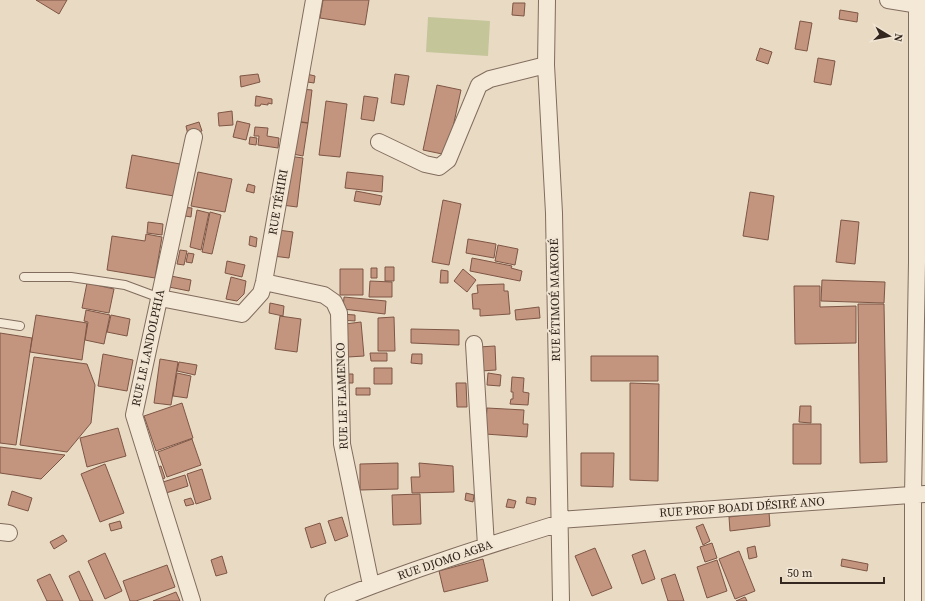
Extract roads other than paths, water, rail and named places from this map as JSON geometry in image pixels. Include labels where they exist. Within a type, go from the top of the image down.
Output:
[{"type":"street","name":"RUE TÉHIRI","points":[[160,298],[242,314],[261,293],[314,0]]},
{"type":"street","name":"RUE ÉTIMOÉ MAKORÉ","points":[[547,0],[546,65],[554,213],[561,601]]},
{"type":"street","points":[[888,0],[921,6],[919,495],[913,601]]},
{"type":"street","points":[[380,142],[425,164],[439,167],[448,160],[479,85],[490,79],[546,65]]},
{"type":"street","name":"RUE LE LANDOLPHIA","points":[[192,601],[134,415],[194,137]]},
{"type":"street","name":"RUE LE FLAMENCO","points":[[264,282],[324,295],[334,302],[339,313],[342,444],[371,585]]},
{"type":"street","points":[[474,344],[486,546]]},
{"type":"street","name":"RUE PROF BOADI DÉSIRÉ ANO","points":[[559,521],[919,495]]},
{"type":"street","name":"RUE DJOMO AGBA","points":[[333,601],[371,585],[559,521]]},
{"type":"lane","points":[[24,277],[70,277],[125,285],[160,298]]},
{"type":"lane","points":[[0,323],[20,326]]}]
